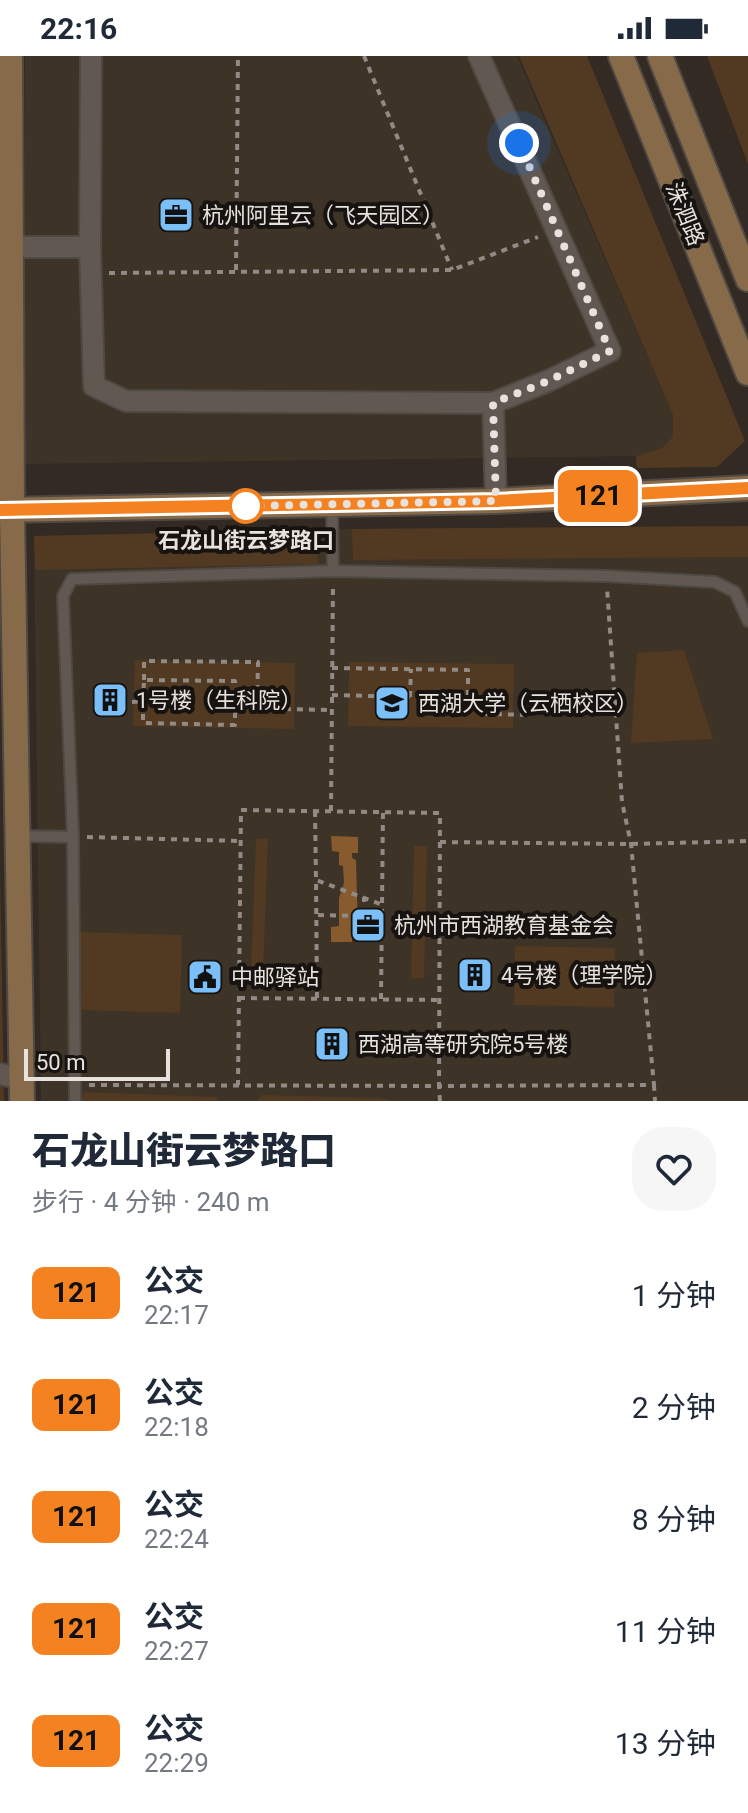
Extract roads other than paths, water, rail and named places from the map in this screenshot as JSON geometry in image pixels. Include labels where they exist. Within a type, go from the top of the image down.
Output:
[{"type":"street","points":[[10,56],[5,141],[11,247],[6,356],[6,510],[18,836],[15,1084]]},
{"type":"street","points":[[91,56],[90,247],[94,386],[126,401],[493,403],[610,351],[479,56]]},
{"type":"street","name":"洙泗路","points":[[621,56],[748,373]]},
{"type":"street","name":"洙泗路","points":[[660,56],[748,279]]},
{"type":"street","points":[[11,247],[90,247]]},
{"type":"street","points":[[493,403],[496,501]]},
{"type":"street","points":[[6,510],[496,501],[748,488]]},
{"type":"lane","points":[[332,504],[333,571]]},
{"type":"lane","points":[[75,1101],[73,837],[63,596],[72,579],[333,571],[607,576],[715,582],[735,592],[748,621]]},
{"type":"lane","points":[[18,836],[73,837]]},
{"type":"place","name":"杭州阿里云（飞天园区）","points":[[176,215]]},
{"type":"place","name":"石龙山街云梦路口","points":[[246,506]]},
{"type":"place","name":"1号楼（生科院）","points":[[110,700]]},
{"type":"place","name":"西湖大学（云栖校区）","points":[[392,703]]},
{"type":"place","name":"杭州市西湖教育基金会","points":[[368,925]]},
{"type":"place","name":"4号楼（理学院）","points":[[475,975]]},
{"type":"place","name":"中邮驿站","points":[[205,977]]},
{"type":"place","name":"西湖高等研究院5号楼","points":[[332,1044]]}]
